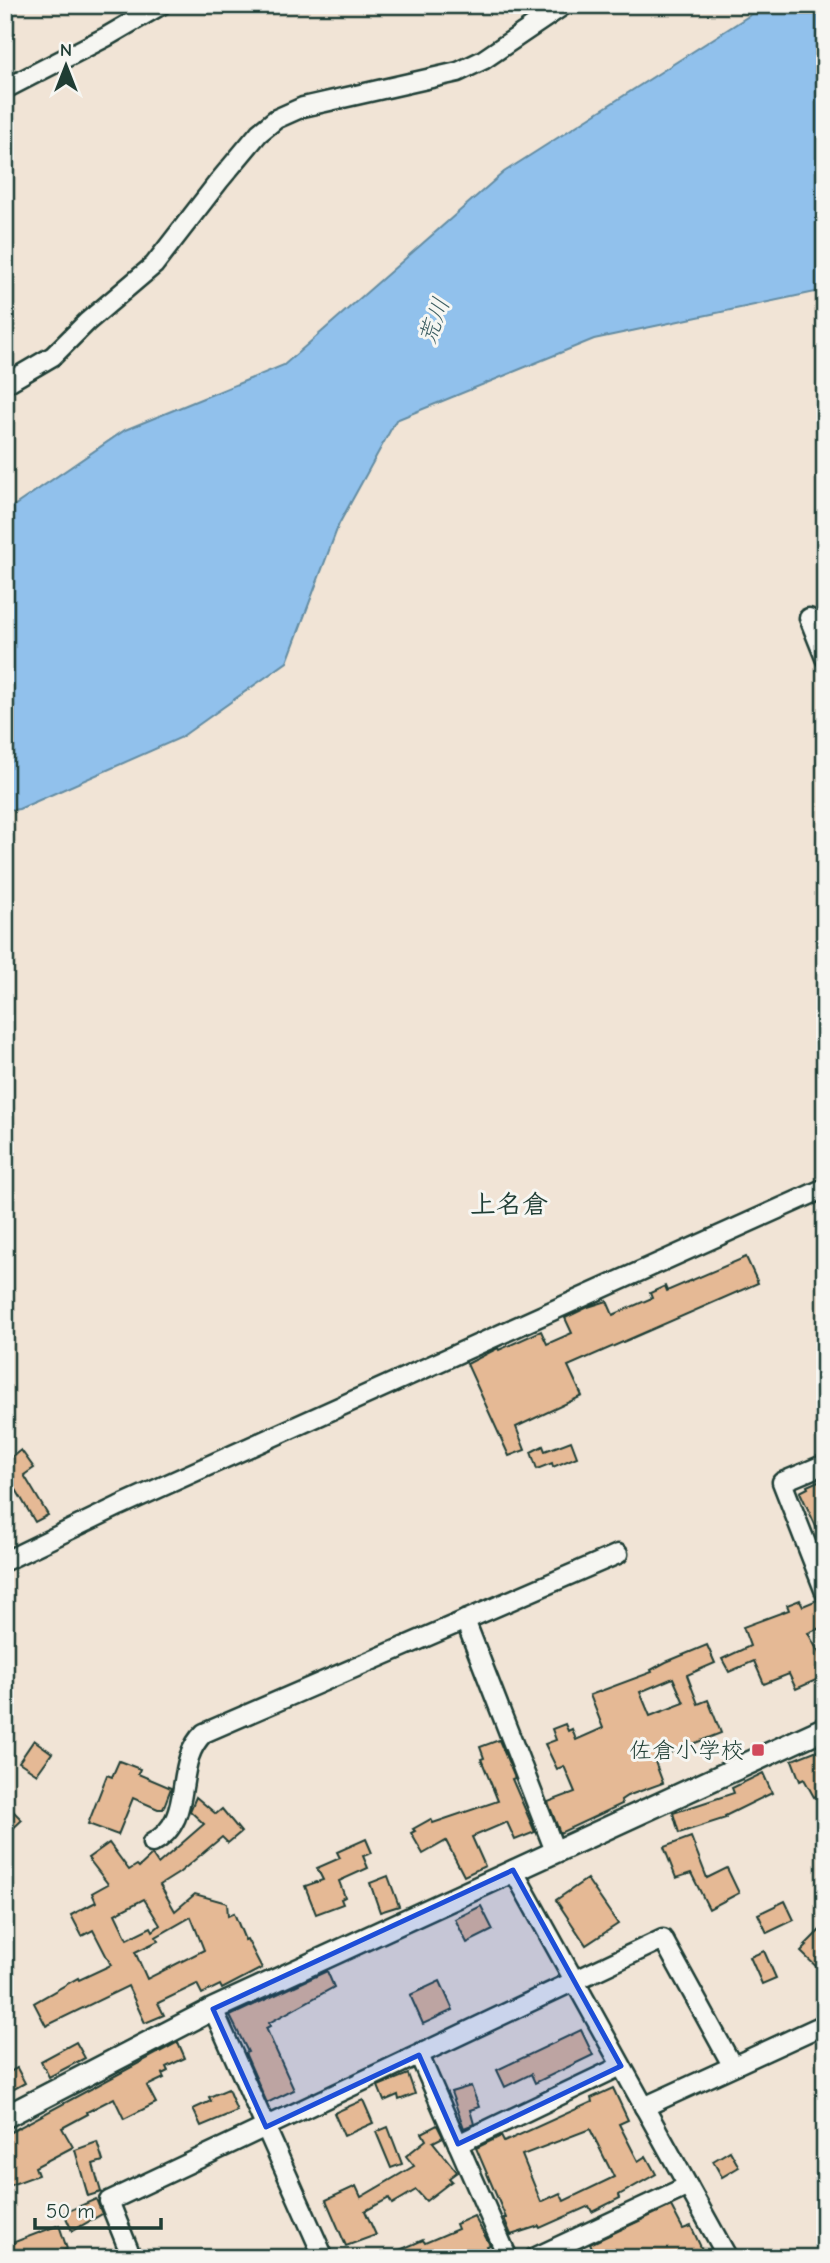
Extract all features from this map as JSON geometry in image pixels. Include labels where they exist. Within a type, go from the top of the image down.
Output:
[{"type":"street","points":[[5,89],[161,5]]},
{"type":"street","points":[[5,384],[53,356],[87,322],[155,265],[259,133],[276,119],[303,107],[458,72],[484,60],[564,5]]},
{"type":"street","points":[[809,618],[825,658]]},
{"type":"street","points":[[5,1561],[119,1506],[825,1188]]},
{"type":"street","points":[[825,1464],[782,1482],[825,1592]]},
{"type":"street","points":[[152,1843],[159,1840],[179,1814],[189,1754],[204,1733],[618,1554]]},
{"type":"street","points":[[465,1620],[555,1851]]},
{"type":"street","points":[[5,2117],[213,2008],[825,1728]]},
{"type":"street","points":[[513,1870],[728,2258]]},
{"type":"street","points":[[132,2258],[110,2201],[663,1939],[732,2065]]},
{"type":"street","points":[[213,2008],[324,2258]]},
{"type":"street","points":[[644,2107],[825,2024]]},
{"type":"street","points":[[419,2054],[508,2258]]},
{"type":"street","points":[[458,2144],[621,2066]]},
{"type":"street","points":[[534,2258],[688,2186]]},
{"type":"highlighted area","points":[[513,1870],[621,2066],[458,2144],[419,2055],[266,2127],[213,2009]]},
{"type":"water","name":"荒川","points":[[766,5],[825,5],[825,290],[594,339],[396,420],[339,524],[287,662],[180,738],[19,809],[5,811],[5,512],[125,430],[284,365],[504,172]]},
{"type":"building","points":[[746,1257],[758,1283],[568,1366],[582,1396],[516,1427],[525,1450],[509,1456],[467,1364],[541,1331],[547,1344],[572,1333],[565,1318],[588,1307],[607,1301],[613,1315],[652,1298],[650,1293],[665,1286],[667,1291]]},
{"type":"building","points":[[571,1441],[577,1457],[553,1467],[552,1463],[537,1469],[531,1452],[543,1446],[545,1451]]},
{"type":"building","points":[[21,1450],[34,1468],[24,1475],[48,1515],[35,1522],[14,1486],[5,1492],[5,1462]]},
{"type":"building","points":[[825,1478],[825,1546],[800,1492]]},
{"type":"building","points":[[800,1600],[803,1606],[817,1600],[825,1603],[825,1626],[808,1633],[825,1664],[825,1676],[796,1689],[789,1674],[764,1684],[754,1661],[729,1672],[722,1659],[750,1646],[743,1627],[789,1610],[787,1605]]},
{"type":"building","points":[[707,1645],[715,1663],[687,1675],[698,1704],[708,1700],[721,1733],[654,1759],[663,1783],[627,1796],[621,1800],[622,1804],[560,1833],[548,1802],[575,1792],[564,1766],[557,1769],[545,1744],[556,1740],[552,1729],[565,1724],[568,1731],[572,1729],[576,1740],[603,1728],[590,1695],[652,1672],[651,1670]],"holes":[[[673,1678],[684,1703],[650,1716],[640,1692]]]},
{"type":"building","points":[[34,1740],[52,1753],[37,1774],[19,1762]]},
{"type":"building","points":[[499,1740],[515,1778],[512,1779],[535,1832],[515,1840],[507,1822],[472,1837],[485,1866],[464,1876],[446,1841],[423,1854],[411,1833],[415,1831],[413,1829],[431,1819],[433,1823],[498,1801],[481,1759],[484,1758],[480,1747]]},
{"type":"building","points":[[825,1747],[825,1793],[814,1797],[804,1779],[800,1781],[792,1760]]},
{"type":"building","points":[[119,1761],[140,1769],[138,1774],[171,1788],[163,1809],[133,1798],[118,1835],[88,1824],[107,1775],[112,1777]]},
{"type":"building","points":[[763,1773],[772,1793],[725,1816],[726,1818],[679,1833],[673,1813],[734,1793],[732,1788]]},
{"type":"building","points":[[196,1797],[216,1814],[222,1809],[241,1832],[228,1843],[222,1837],[179,1873],[160,1885],[175,1911],[195,1894],[227,1903],[228,1916],[234,1913],[245,1940],[247,1939],[262,1968],[222,1989],[220,1985],[202,1994],[197,1984],[158,2003],[164,2015],[145,2023],[128,1986],[46,2026],[34,2003],[78,1978],[79,1980],[111,1965],[93,1930],[82,1936],[71,1915],[96,1902],[92,1893],[108,1884],[88,1858],[109,1843],[129,1870],[137,1865],[139,1867],[152,1855],[158,1864],[204,1824],[190,1811]],"holes":[[[144,1899],[160,1925],[153,1931],[151,1927],[127,1939],[115,1914]],[[191,1917],[204,1950],[147,1979],[135,1952],[158,1941],[156,1937]]]},
{"type":"building","points":[[5,1803],[22,1820],[5,1836]]},
{"type":"building","points":[[691,1837],[707,1878],[727,1868],[739,1893],[709,1909],[691,1873],[676,1878],[664,1847]]},
{"type":"building","points":[[366,1839],[372,1853],[363,1856],[368,1868],[339,1881],[345,1897],[341,1899],[343,1904],[316,1914],[305,1886],[323,1880],[317,1868],[340,1858],[337,1852]]},
{"type":"building","points":[[388,1876],[399,1906],[380,1912],[370,1883]]},
{"type":"building","points":[[587,1879],[618,1924],[586,1945],[556,1900]]},
{"type":"building","points":[[785,1901],[794,1920],[767,1933],[758,1914]]},
{"type":"building","points":[[481,1906],[493,1930],[467,1943],[455,1919]]},
{"type":"building","points":[[825,1925],[825,1975],[801,1952]]},
{"type":"building","points":[[764,1951],[776,1978],[762,1984],[750,1957]]},
{"type":"building","points":[[327,1971],[334,1987],[269,2023],[270,2026],[266,2028],[294,2090],[267,2103],[245,2053],[248,2052],[230,2016]]},
{"type":"building","points":[[440,1981],[453,2010],[423,2024],[410,1995]]},
{"type":"building","points":[[581,2030],[593,2055],[535,2083],[531,2074],[505,2087],[497,2070]]},
{"type":"building","points":[[76,2042],[85,2058],[49,2077],[41,2061]]},
{"type":"building","points":[[178,2042],[185,2058],[166,2067],[168,2071],[162,2074],[164,2078],[147,2086],[156,2103],[124,2119],[114,2098],[87,2112],[88,2114],[62,2128],[73,2147],[35,2167],[38,2175],[8,2186],[5,2177],[5,2135]]},
{"type":"building","points":[[17,2068],[25,2083],[5,2094],[5,2075]]},
{"type":"building","points":[[408,2074],[415,2094],[399,2100],[398,2095],[384,2101],[378,2086]]},
{"type":"building","points":[[471,2086],[479,2107],[470,2110],[474,2124],[464,2128],[451,2092]]},
{"type":"building","points":[[613,2088],[628,2120],[619,2124],[638,2161],[646,2156],[656,2174],[619,2195],[620,2198],[592,2212],[589,2206],[540,2228],[539,2226],[511,2235],[476,2148],[501,2136],[504,2142],[592,2102],[591,2098]],"holes":[[[590,2129],[614,2177],[564,2201],[560,2193],[541,2202],[522,2155]]]},
{"type":"building","points":[[228,2089],[237,2111],[201,2126],[193,2109],[211,2101],[209,2097]]},
{"type":"building","points":[[363,2100],[373,2123],[344,2136],[334,2113]]},
{"type":"building","points":[[437,2125],[443,2137],[433,2142],[457,2172],[449,2178],[452,2181],[426,2201],[416,2190],[392,2204],[389,2198],[365,2211],[376,2235],[346,2246],[326,2200],[356,2186],[361,2197],[414,2166],[406,2156],[426,2140],[422,2133]]},
{"type":"building","points":[[388,2127],[402,2164],[391,2168],[376,2132]]},
{"type":"building","points":[[97,2142],[103,2161],[93,2164],[101,2192],[88,2196],[75,2150]]},
{"type":"building","points":[[730,2151],[739,2167],[722,2177],[713,2161]]},
{"type":"building","points":[[96,2199],[102,2214],[72,2231],[64,2213]]},
{"type":"building","points":[[671,2206],[683,2229],[691,2226],[706,2258],[596,2258],[590,2244]]},
{"type":"building","points":[[474,2216],[490,2245],[487,2246],[489,2251],[475,2257],[472,2252],[459,2258],[381,2258],[458,2229],[456,2224]]},
{"type":"building","points":[[59,2225],[67,2249],[44,2258],[5,2258],[5,2248],[13,2245],[12,2243]]},
{"type":"place","name":"佐倉小学校","points":[[758,1750]]},
{"type":"district","name":"上名倉","points":[[509,1204]]}]
